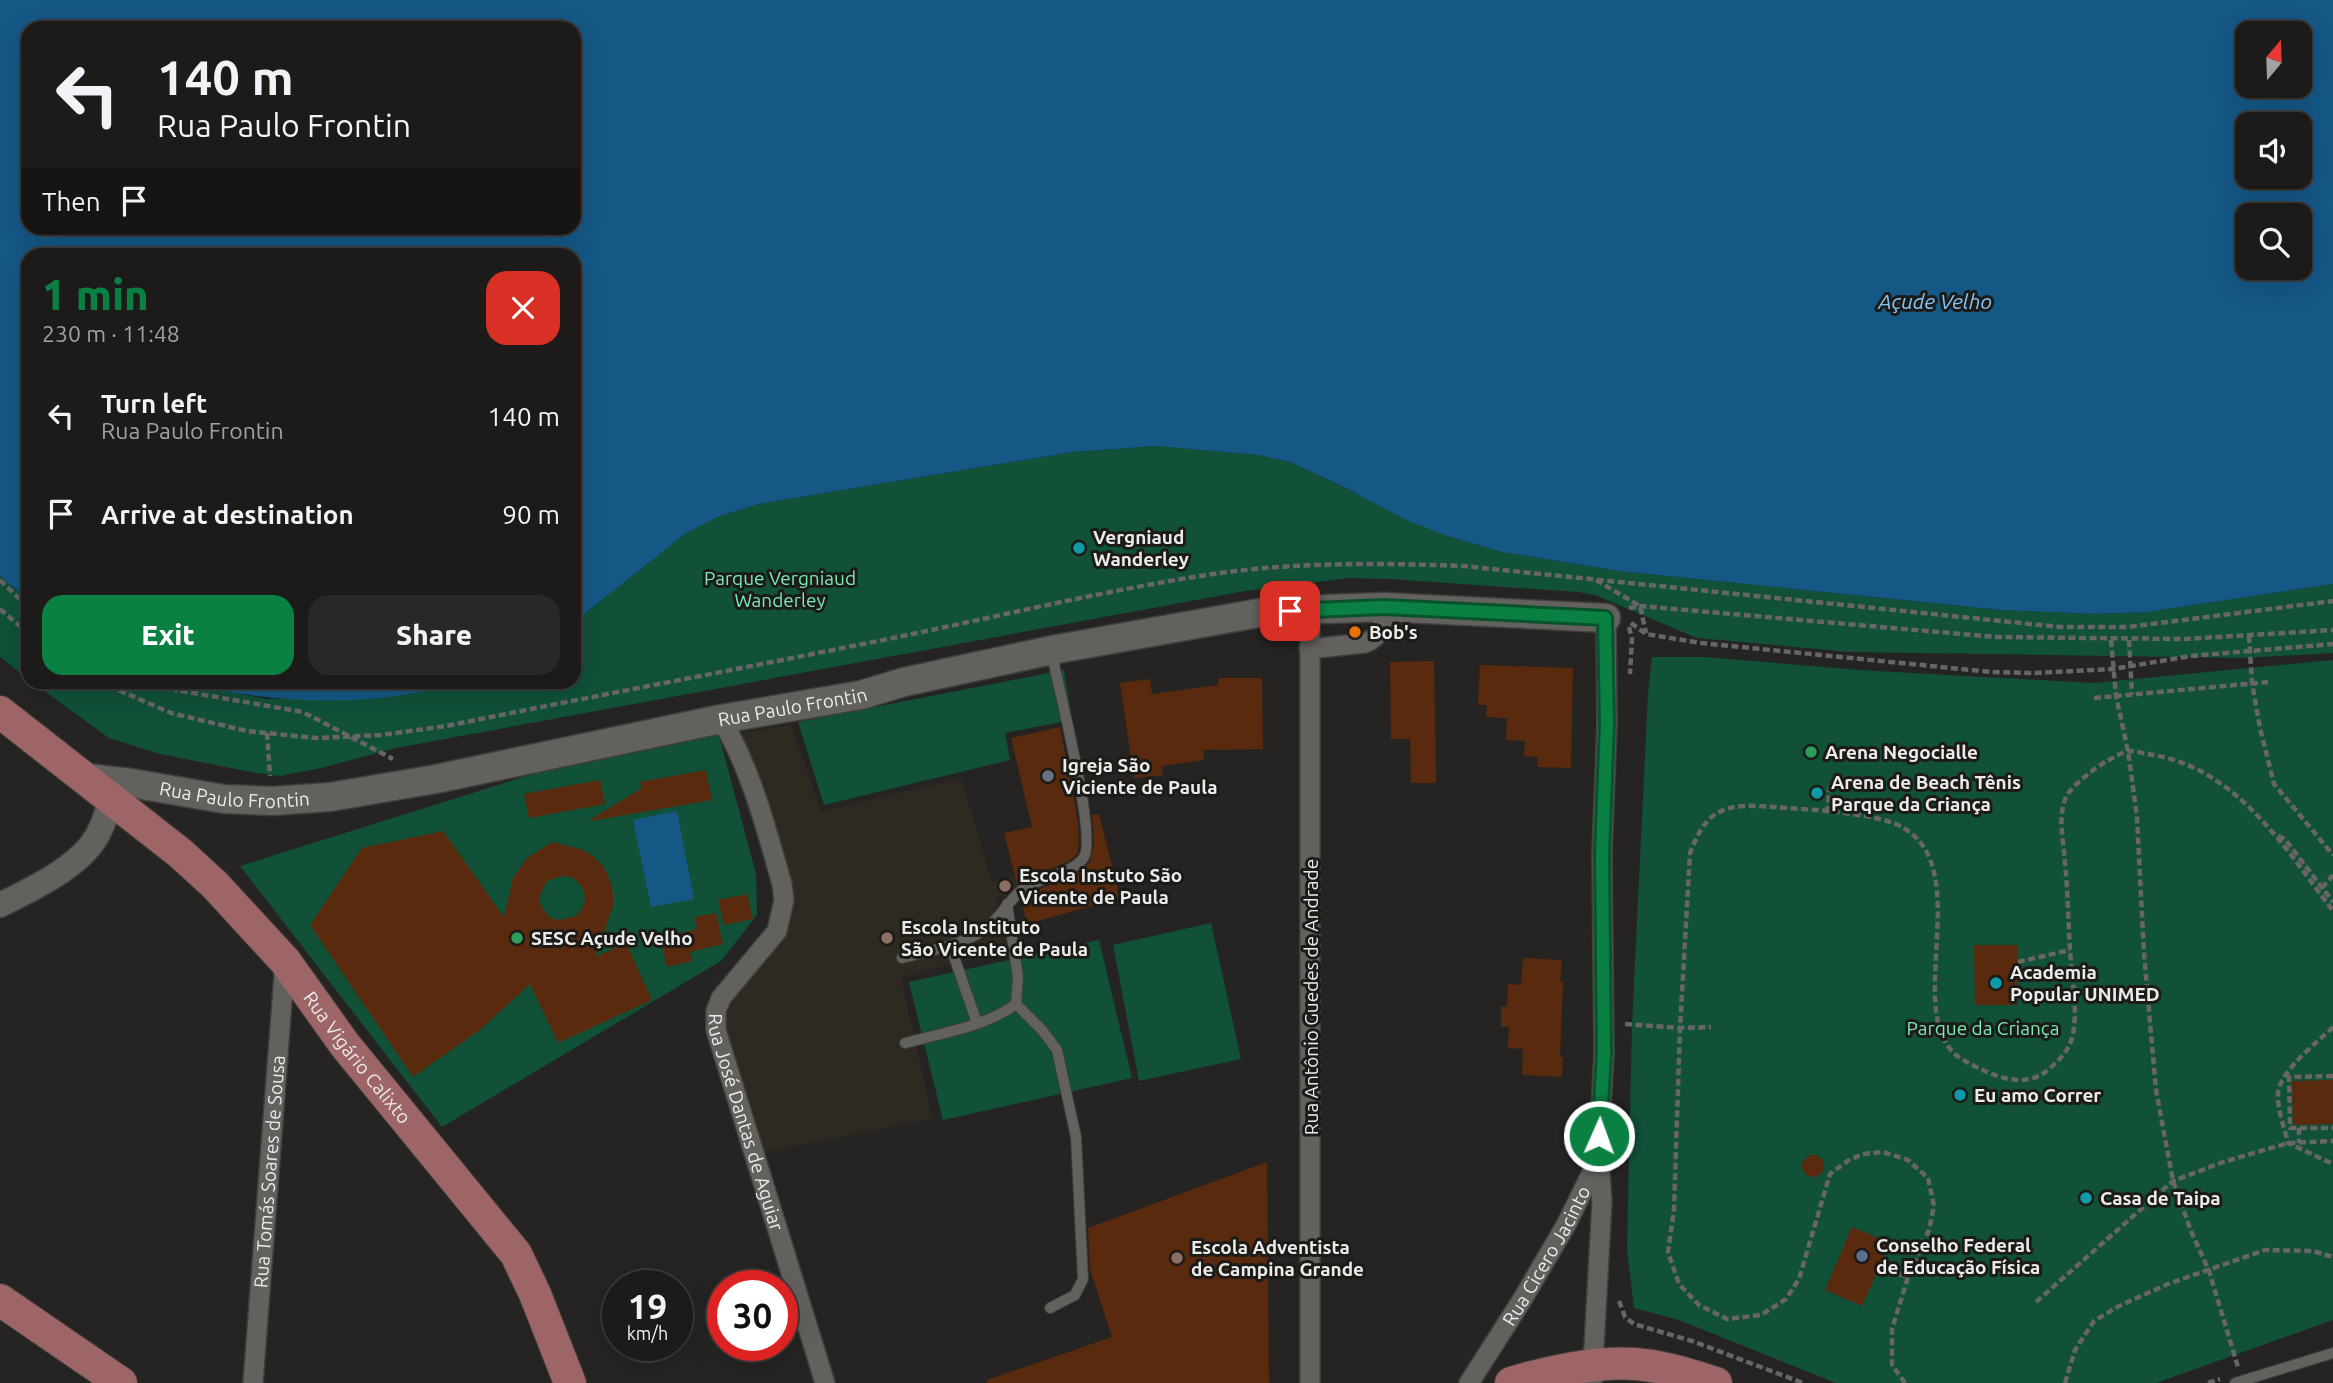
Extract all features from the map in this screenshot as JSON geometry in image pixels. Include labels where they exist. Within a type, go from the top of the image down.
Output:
[{"type":"main road","name":"Rua Paulo Frontin","points":[[87,778],[224,799],[272,802],[330,797],[436,779],[721,719],[862,695],[904,682],[1052,650],[1270,611],[1384,607],[1616,619]]},
{"type":"main road","points":[[0,712],[87,778]]},
{"type":"main road","name":"Rua Vigário Calixto","points":[[87,778],[180,853],[215,885],[285,961],[345,1045],[516,1254],[570,1383]]},
{"type":"main road","points":[[0,1300],[121,1383]]},
{"type":"main road","points":[[1511,1383],[1549,1372],[1593,1375],[1634,1364],[1674,1377],[1716,1383]]},
{"type":"street","points":[[1309,649],[1373,640],[1381,629],[1384,607]]},
{"type":"street","name":"Rua Antônio Guedes de Andrade","points":[[1310,611],[1310,1383]]},
{"type":"street","name":"Rua Cicero Jacinto","points":[[1469,1383],[1566,1224],[1598,1160],[1604,1054],[1602,854],[1607,723],[1616,619]]},
{"type":"street","name":"Rua José Dantas de Aguiar","points":[[721,719],[734,742],[751,784],[782,884],[784,900],[777,931],[721,998],[716,1011],[716,1030],[825,1383]]},
{"type":"street","points":[[0,905],[67,867],[92,844],[100,831],[111,799]]},
{"type":"street","name":"Rua Tomás Soares de Sousa","points":[[253,1383],[285,961]]},
{"type":"street","points":[[1593,1375],[1602,1201],[1598,1160]]},
{"type":"lane","points":[[902,958],[972,936],[990,925],[1025,888],[1076,866],[1084,857],[1087,841],[1076,762],[1052,650]]},
{"type":"lane","points":[[905,1044],[977,1023],[1006,1012],[1016,1004],[1018,977],[1007,904]]},
{"type":"lane","points":[[950,945],[977,1023]]},
{"type":"lane","points":[[1016,1004],[1042,1030],[1057,1050],[1076,1137],[1083,1279],[1075,1295],[1050,1308]]},
{"type":"lane","points":[[2239,1382],[2333,1353]]},
{"type":"path","points":[[0,580],[21,600]]},
{"type":"path","points":[[1630,681],[1632,639],[1616,619],[1623,609],[1640,606],[1996,637],[2129,640],[2333,630]]},
{"type":"path","points":[[0,609],[21,627]]},
{"type":"path","points":[[2249,636],[2252,683],[2274,784],[2333,855]]},
{"type":"path","points":[[2111,640],[2116,696],[2128,751],[2137,817],[2151,1049],[2156,1090],[2173,1181],[2209,1271],[2239,1382]]},
{"type":"path","points":[[2129,640],[2132,694]]},
{"type":"path","points":[[2094,698],[2268,681]]},
{"type":"path","points":[[174,689],[303,712],[396,761]]},
{"type":"path","points":[[267,733],[272,802]]},
{"type":"path","points":[[1905,1383],[1892,1365],[1892,1329],[1908,1277],[1930,1230],[1934,1206],[1928,1178],[1908,1160],[1883,1152],[1863,1154],[1849,1160],[1830,1174],[1798,1279],[1786,1299],[1761,1314],[1727,1319],[1699,1305],[1679,1284],[1668,1252],[1674,1210],[1680,1028],[1690,853],[1700,826],[1720,811],[1745,806],[1882,818],[1904,828],[1919,840],[1928,855],[1937,891],[1936,1007],[1940,1036],[1959,1058],[1993,1077],[2031,1081],[2053,1066],[2069,1046],[2074,1016],[2066,863],[2061,828],[2066,795],[2098,765],[2128,751],[2168,758],[2206,772],[2242,801],[2275,835],[2333,911]]},
{"type":"path","points":[[1828,813],[1830,787]]},
{"type":"path","points":[[2275,835],[2284,839],[2333,902]]},
{"type":"path","points":[[2322,888],[2333,875]]},
{"type":"path","points":[[2018,962],[2070,950]]},
{"type":"path","points":[[1603,1024],[1711,1027]]},
{"type":"path","points":[[2288,1143],[2277,1094],[2282,1080],[2294,1063],[2333,1027]]},
{"type":"path","points":[[2333,1076],[2289,1077],[2290,1128],[2333,1128]]},
{"type":"path","points":[[2299,1128],[2299,1143]]},
{"type":"path","points":[[2036,1303],[2173,1181],[2223,1162],[2288,1143],[2333,1141]]},
{"type":"path","points":[[2288,1143],[2333,1164]]},
{"type":"path","points":[[2064,1383],[2075,1350],[2095,1321],[2119,1306],[2168,1284],[2265,1250],[2313,1251],[2333,1257]]},
{"type":"path","points":[[1879,1268],[1908,1277]]},
{"type":"path","points":[[1618,1294],[1625,1317],[1634,1324],[1692,1341],[1803,1383]]},
{"type":"shaded area","name":"Escola Instituto São Vicente de Paula","points":[[791,724],[821,812],[961,778],[992,882],[1015,876],[1018,890],[996,897],[1013,949],[901,977],[932,1118],[762,1153],[717,1006],[725,976],[776,927],[788,906],[788,866],[740,734]]},
{"type":"green space","name":"Parque Vergniaud Wanderley","points":[[1156,446],[1258,455],[1290,462],[1447,536],[1502,552],[1619,571],[2001,610],[2094,614],[2147,612],[2333,584],[2333,653],[2244,658],[1850,652],[1697,638],[1595,595],[1578,592],[1349,578],[1245,591],[396,748],[280,776],[160,754],[109,738],[41,689],[217,689],[266,699],[410,694],[429,689],[581,689],[581,616],[685,534],[720,516],[759,504],[1073,452]]},
{"type":"green space","points":[[0,576],[21,593],[21,674],[0,657]]},
{"type":"green space","name":"Parque da Criança","points":[[1652,657],[1704,657],[1859,670],[2093,683],[2333,660],[2333,1320],[2156,1383],[1836,1383],[1679,1320],[1634,1308],[1627,1249],[1632,1024]]},
{"type":"green space","points":[[1064,670],[1072,720],[1005,733],[1010,760],[824,805],[798,722]]},
{"type":"green space","name":"SESC Açude Velho","points":[[718,732],[756,874],[757,915],[721,961],[442,1127],[240,866],[549,769]]},
{"type":"green space","points":[[1211,923],[1241,1059],[1139,1081],[1113,945]]},
{"type":"green space","points":[[1099,940],[1132,1078],[943,1120],[909,982]]},
{"type":"water","name":"Açude Velho","points":[[0,0],[2333,0],[2333,584],[2147,612],[2094,614],[2001,610],[1619,571],[1502,552],[1447,536],[1406,520],[1290,462],[1258,455],[1156,446],[1073,452],[759,504],[720,516],[685,534],[581,616],[581,248],[21,248],[21,593],[0,576]]},
{"type":"water","points":[[215,689],[430,689],[381,698],[325,701]]},
{"type":"water","points":[[677,811],[694,899],[651,907],[633,820]]},
{"type":"building","points":[[1434,661],[1436,783],[1411,783],[1410,739],[1391,739],[1390,662]]},
{"type":"building","points":[[1480,665],[1573,668],[1571,768],[1537,767],[1538,757],[1524,756],[1525,741],[1506,740],[1507,718],[1486,717],[1487,705],[1478,705]]},
{"type":"building","points":[[1218,678],[1262,678],[1263,749],[1203,750],[1204,760],[1162,766],[1163,775],[1134,778],[1120,683],[1150,679],[1152,694],[1218,685]]},
{"type":"building","points":[[1060,727],[1078,822],[1077,854],[1069,861],[1017,884],[1004,833],[1032,827],[1011,738]]},
{"type":"building","points":[[706,770],[712,800],[590,820],[642,788],[640,782]]},
{"type":"building","points":[[600,780],[605,804],[529,818],[524,794]]},
{"type":"building","points":[[1099,814],[1120,898],[1027,924],[1021,901],[1023,898],[1076,874],[1090,862],[1094,844],[1092,815]]},
{"type":"building","points":[[443,831],[504,917],[513,878],[528,857],[553,842],[580,849],[603,866],[613,892],[613,906],[595,957],[626,943],[652,1000],[558,1043],[530,984],[481,1029],[413,1077],[310,925],[362,848]],"holes":[[[562,876],[571,877],[584,891],[582,909],[576,916],[559,920],[551,918],[540,903],[540,895],[547,881]]]},
{"type":"building","points":[[747,894],[753,919],[724,925],[718,900]]},
{"type":"building","points":[[716,913],[723,944],[690,952],[692,961],[667,967],[660,937],[697,929],[695,917]]},
{"type":"building","name":"Academia Popular UNIMED","points":[[1974,945],[2018,945],[2018,1005],[1975,1005]]},
{"type":"building","points":[[1523,958],[1562,960],[1562,1077],[1522,1075],[1523,1049],[1508,1048],[1509,1027],[1501,1027],[1501,1006],[1507,1007],[1508,984],[1521,985]]},
{"type":"building","points":[[2333,1080],[2333,1124],[2293,1125],[2292,1081]]},
{"type":"building","points":[[1813,1155],[1821,1158],[1824,1166],[1821,1174],[1813,1177],[1805,1174],[1802,1166],[1805,1158]]},
{"type":"building","points":[[1267,1162],[1269,1383],[988,1383],[987,1380],[1112,1337],[1090,1270],[1088,1228]]},
{"type":"building","name":"Conselho Federal de Educação Física","points":[[1852,1227],[1890,1243],[1862,1306],[1825,1290]]},
{"type":"place","name":"Vergniaud Wanderley","points":[[1079,548]]},
{"type":"place","name":"Bob's","points":[[1355,632]]},
{"type":"place","name":"Arena Negocialle","points":[[1811,752]]},
{"type":"place","name":"Igreja São Viciente de Paula","points":[[1048,776]]},
{"type":"place","name":"Arena de Beach Tênis Parque da Criança","points":[[1817,793]]},
{"type":"place","name":"Escola Instuto São Vicente de Paula","points":[[1005,886]]},
{"type":"place","name":"SESC Açude Velho","points":[[517,938]]},
{"type":"place","name":"Escola Instituto São Vicente de Paula","points":[[887,938]]},
{"type":"place","name":"Academia Popular UNIMED","points":[[1996,983]]},
{"type":"place","name":"Eu amo Correr","points":[[1960,1095]]},
{"type":"place","name":"Casa de Taipa","points":[[2086,1198]]},
{"type":"place","name":"Conselho Federal de Educação Física","points":[[1862,1256]]},
{"type":"place","name":"Escola Adventista de Campina Grande","points":[[1177,1258]]},
{"type":"route","points":[[1290,611],[1384,607],[1605,618],[1607,723],[1602,854],[1604,1054],[1599,1136]]}]
